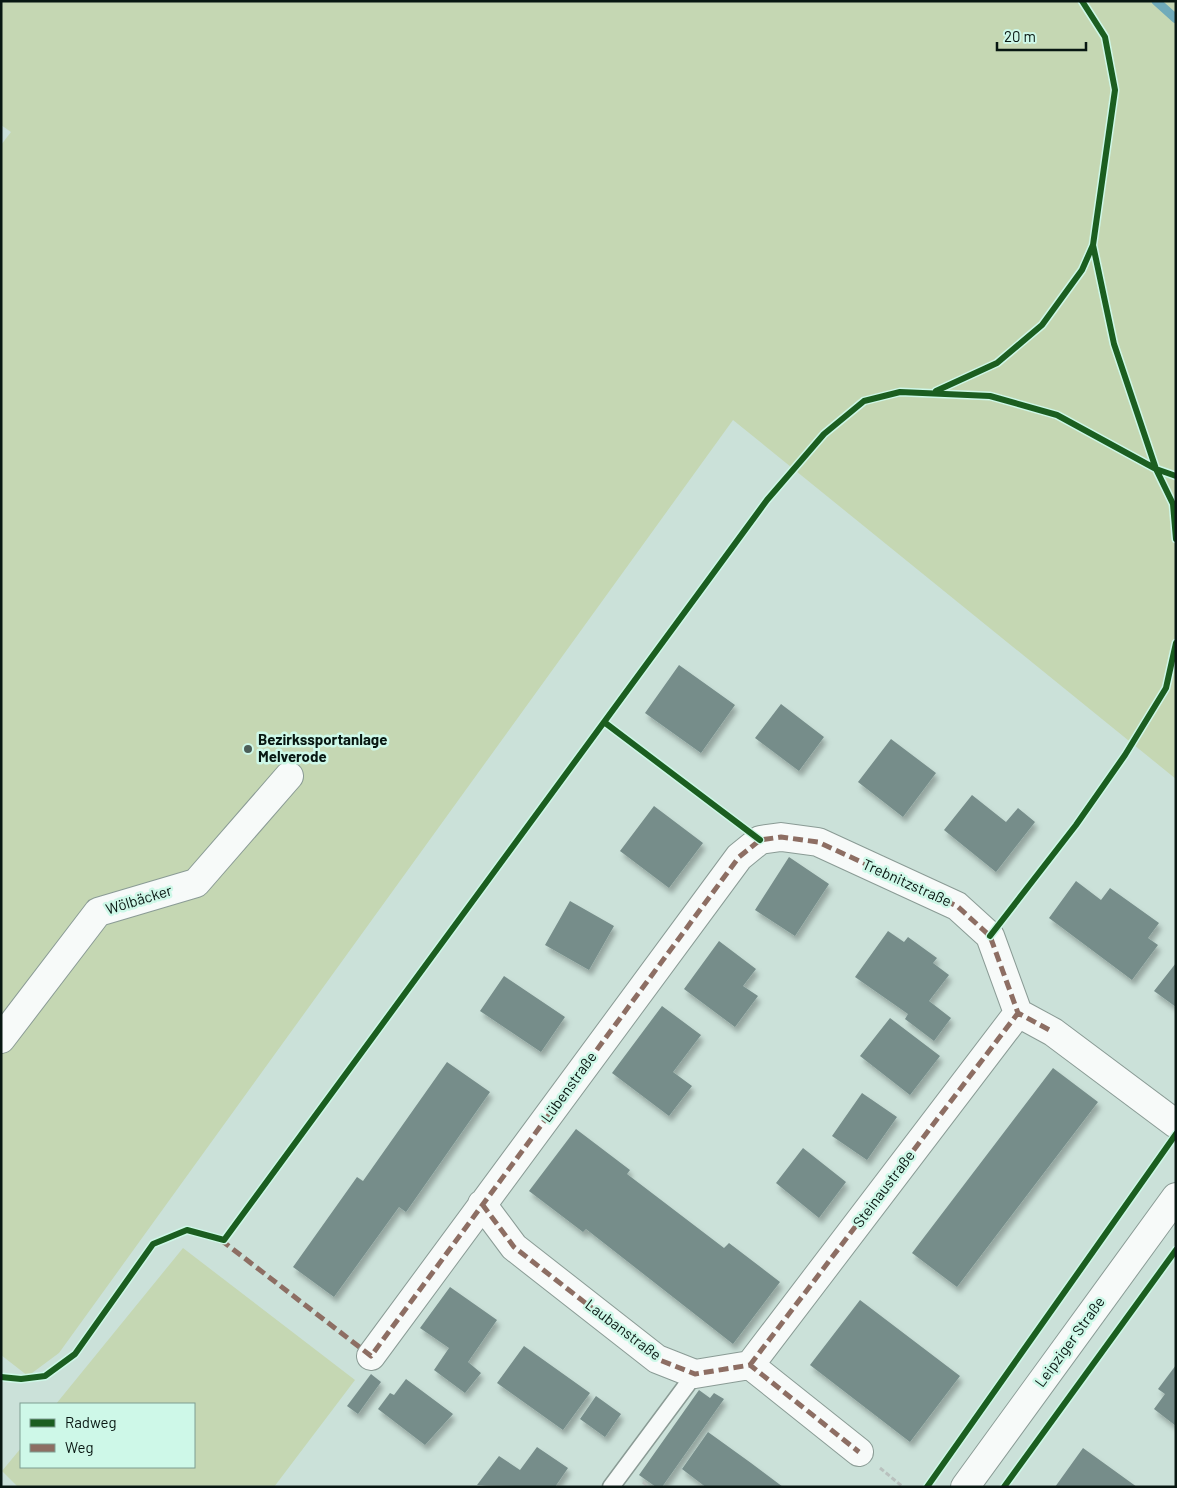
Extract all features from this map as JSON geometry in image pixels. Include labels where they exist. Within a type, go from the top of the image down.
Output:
[{"type":"street","name":"Wölbäcker","points":[[1,1039],[98,912],[196,883],[289,776]]},
{"type":"street","name":"Trebnitzstraße","points":[[781,837],[818,842],[957,906],[990,936],[1018,1013]]},
{"type":"street","name":"Lübenstraße","points":[[371,1356],[739,856],[760,840],[781,837]]},
{"type":"street","points":[[1018,1013],[1053,1032],[1176,1124]]},
{"type":"street","name":"Steinaustraße","points":[[750,1364],[1018,1013]]},
{"type":"street","name":"Leipziger Straße","points":[[965,1487],[1176,1197]]},
{"type":"street","name":"Laubanstraße","points":[[482,1204],[514,1247],[657,1358],[695,1374]]},
{"type":"street","points":[[695,1374],[750,1364],[859,1452]]},
{"type":"lane","points":[[611,1487],[695,1374]]},
{"type":"green space","name":"Bezirkssportanlage Melverode","points":[[1,1],[1176,1],[1176,779],[733,420],[59,1353],[28,1376],[1,1355],[1,145],[11,132],[1,125]]},
{"type":"green space","points":[[183,1248],[355,1380],[274,1487],[18,1487],[2,1471],[20,1449],[20,1468],[195,1468],[195,1403],[57,1403]]},
{"type":"building","points":[[679,665],[735,705],[701,753],[645,713]]},
{"type":"building","points":[[781,704],[824,737],[799,771],[755,738]]},
{"type":"building","points":[[891,739],[936,773],[903,817],[858,782]]},
{"type":"building","points":[[972,795],[1006,822],[1018,808],[1035,822],[996,872],[944,830]]},
{"type":"building","points":[[654,806],[703,843],[669,888],[620,851]]},
{"type":"building","points":[[789,857],[829,884],[795,936],[755,910]]},
{"type":"building","points":[[1076,881],[1101,900],[1110,888],[1159,923],[1148,938],[1158,945],[1132,980],[1049,918]]},
{"type":"building","points":[[570,901],[614,926],[589,970],[545,945]]},
{"type":"building","points":[[888,931],[904,942],[908,937],[937,958],[933,963],[949,975],[929,1001],[951,1018],[934,1041],[905,1019],[908,1014],[855,977]]},
{"type":"building","points":[[719,941],[756,969],[743,986],[758,996],[735,1027],[684,989]]},
{"type":"building","points":[[1176,963],[1176,1007],[1154,991]]},
{"type":"building","points":[[504,976],[565,1017],[541,1052],[480,1011]]},
{"type":"building","points":[[662,1006],[701,1035],[673,1072],[692,1086],[669,1116],[612,1073]]},
{"type":"building","points":[[890,1018],[940,1056],[910,1095],[860,1056]]},
{"type":"building","points":[[447,1062],[490,1092],[406,1212],[399,1207],[334,1297],[293,1267],[357,1177],[363,1181]]},
{"type":"building","points":[[1053,1068],[1098,1102],[957,1287],[912,1253]]},
{"type":"building","points":[[862,1093],[897,1117],[867,1160],[832,1136]]},
{"type":"building","points":[[576,1129],[630,1170],[627,1174],[724,1248],[729,1243],[780,1282],[733,1344],[586,1229],[583,1232],[529,1191]]},
{"type":"building","points":[[803,1148],[846,1182],[819,1218],[776,1183]]},
{"type":"building","points":[[450,1287],[497,1320],[468,1362],[481,1373],[465,1393],[434,1370],[449,1348],[420,1328]]},
{"type":"building","points":[[860,1300],[960,1376],[910,1442],[810,1365]]},
{"type":"building","points":[[524,1346],[590,1393],[563,1430],[497,1383]]},
{"type":"building","points":[[1176,1365],[1176,1426],[1154,1409],[1165,1394],[1158,1389]]},
{"type":"building","points":[[371,1374],[381,1382],[358,1414],[347,1406]]},
{"type":"building","points":[[406,1379],[453,1414],[425,1445],[378,1409],[390,1393],[394,1395]]},
{"type":"building","points":[[699,1390],[710,1398],[714,1393],[724,1399],[662,1487],[656,1487],[639,1475]]},
{"type":"building","points":[[596,1396],[621,1414],[605,1437],[580,1419]]},
{"type":"building","points":[[708,1432],[783,1487],[706,1487],[703,1485],[682,1469]]},
{"type":"building","points":[[537,1447],[568,1468],[555,1487],[477,1485],[499,1456],[520,1470]]},
{"type":"building","points":[[1083,1448],[1137,1487],[1055,1487]]},
{"type":"waterway","points":[[1156,1],[1176,19]]},
{"type":"marked path","points":[[221,1240],[371,1356],[739,857],[760,840],[781,837],[818,842],[957,906],[990,936],[1018,1013],[1053,1032]]},
{"type":"marked path","points":[[750,1365],[1018,1013]]},
{"type":"marked path","points":[[482,1204],[514,1247],[657,1359],[695,1374],[750,1365],[859,1452]]},
{"type":"cycle path","points":[[936,391],[997,363],[1042,325],[1082,270],[1093,245],[1115,90],[1105,37],[1082,1]]},
{"type":"cycle path","points":[[1093,245],[1114,344],[1156,469],[1173,504],[1176,539]]},
{"type":"cycle path","points":[[1,1377],[21,1379],[45,1376],[75,1354],[153,1244],[187,1230],[224,1240],[767,500],[824,434],[864,401],[900,392],[990,396],[1057,415],[1156,469],[1176,476]]},
{"type":"cycle path","points":[[990,936],[1076,825],[1125,755],[1166,688],[1176,643]]},
{"type":"cycle path","points":[[604,722],[760,840]]},
{"type":"cycle path","points":[[927,1487],[1176,1134]]},
{"type":"cycle path","points":[[1004,1487],[1176,1250]]},
{"type":"place","name":"Bezirkssportanlage Melverode","points":[[248,749]]}]
